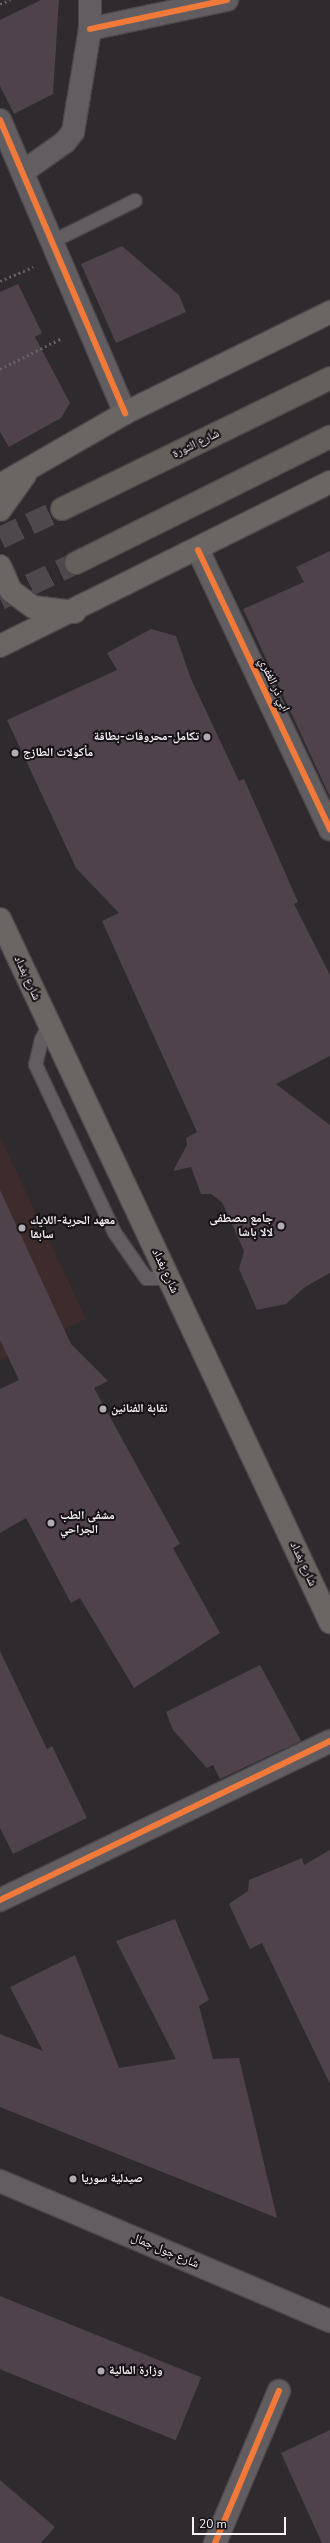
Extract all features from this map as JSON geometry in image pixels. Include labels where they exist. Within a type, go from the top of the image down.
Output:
[{"type":"highway","name":"شارع الثورة","points":[[62,509],[330,378]]},
{"type":"highway","points":[[76,563],[330,437]]},
{"type":"main road","points":[[0,486],[125,413],[330,312]]},
{"type":"main road","points":[[0,510],[26,472]]},
{"type":"main road","points":[[0,646],[75,612],[330,482]]},
{"type":"main road","points":[[0,566],[11,591],[33,607],[75,612]]},
{"type":"main road","name":"شارع بغداد","points":[[0,919],[330,1622]]},
{"type":"street","points":[[24,171],[65,142],[73,132],[90,29],[90,0]]},
{"type":"street","points":[[90,29],[227,0]]},
{"type":"street","points":[[0,120],[57,248],[125,413]]},
{"type":"street","name":"ابي ذر الغفري","points":[[198,550],[330,829]]},
{"type":"street","points":[[0,1900],[330,1741]]},
{"type":"street","name":"شارع جول جمال","points":[[0,2181],[330,2321]]},
{"type":"street","points":[[215,2543],[279,2391]]},
{"type":"lane","points":[[57,248],[135,200]]},
{"type":"lane","points":[[49,1024],[41,1039],[35,1064],[114,1232],[146,1278],[168,1278]]},
{"type":"path","points":[[0,4],[10,0]]},
{"type":"path","points":[[0,281],[57,248]]},
{"type":"path","points":[[0,369],[88,326]]},
{"type":"shaded area","name":"معهد الحرية-اللايك سابقا","points":[[0,1137],[86,1319],[0,1360]]},
{"type":"building","points":[[41,0],[59,0],[53,94],[14,114],[0,86],[0,20]]},
{"type":"building","points":[[122,246],[179,295],[186,312],[116,343],[81,264]]},
{"type":"building","points":[[18,284],[42,333],[35,337],[70,403],[61,418],[9,447],[0,432],[0,292]]},
{"type":"building","points":[[330,551],[330,797],[243,609],[304,582],[296,567]]},
{"type":"building","points":[[151,629],[176,636],[191,679],[239,781],[244,779],[298,902],[294,904],[330,975],[330,1056],[276,1084],[330,1125],[330,1273],[305,1287],[286,1304],[257,1310],[239,1269],[244,1251],[222,1202],[211,1194],[201,1194],[191,1167],[173,1171],[187,1145],[186,1138],[197,1132],[102,921],[119,913],[76,868],[7,720],[117,670],[107,653]]},
{"type":"building","points":[[0,1190],[71,1344],[108,1381],[94,1388],[180,1544],[173,1548],[220,1633],[134,1688],[80,1598],[71,1603],[26,1518],[0,1533],[0,1389],[19,1380],[0,1340]]},
{"type":"building","points":[[0,1651],[47,1749],[52,1746],[87,1818],[13,1854],[0,1828]]},
{"type":"building","points":[[260,1665],[301,1741],[220,1779],[213,1765],[207,1768],[173,1730],[166,1712]]},
{"type":"building","points":[[330,1850],[330,2084],[262,1943],[250,1949],[229,1904],[248,1891],[249,1880],[302,1858],[304,1865]]},
{"type":"building","points":[[175,1919],[209,2000],[199,2006],[213,2059],[239,2058],[277,2218],[0,2107],[0,2034],[43,2051],[10,1987],[75,1955],[119,2068],[176,2059],[116,1941]]},
{"type":"building","name":"وزارة المالية","points":[[0,2296],[201,2377],[176,2440],[0,2369]]},
{"type":"building","points":[[330,2430],[330,2543],[322,2543],[281,2453]]},
{"type":"building","points":[[0,2480],[55,2527],[41,2543],[0,2543]]},
{"type":"tunnel","points":[[0,538],[62,509]]},
{"type":"tunnel","points":[[0,599],[76,563]]},
{"type":"cycle path","points":[[90,29],[227,0]]},
{"type":"cycle path","points":[[0,120],[125,413]]},
{"type":"cycle path","points":[[198,550],[330,829]]},
{"type":"cycle path","points":[[0,1900],[330,1741]]},
{"type":"cycle path","points":[[215,2543],[279,2391]]},
{"type":"place","name":"تكامل-محروقات-بطاقة","points":[[207,737]]},
{"type":"place","name":"مأكولات الطازج","points":[[15,753]]},
{"type":"place","name":"جامع مصطفى لالا باشا","points":[[281,1226]]},
{"type":"place","name":"معهد الحرية-اللايك سابقا","points":[[22,1228]]},
{"type":"place","name":"نقابة الفنانين","points":[[103,1409]]},
{"type":"place","name":"مشفى الطب الجراحي","points":[[51,1523]]},
{"type":"place","name":"صيدلية سوريا","points":[[73,2179]]},
{"type":"place","name":"وزارة المالية","points":[[101,2371]]}]
